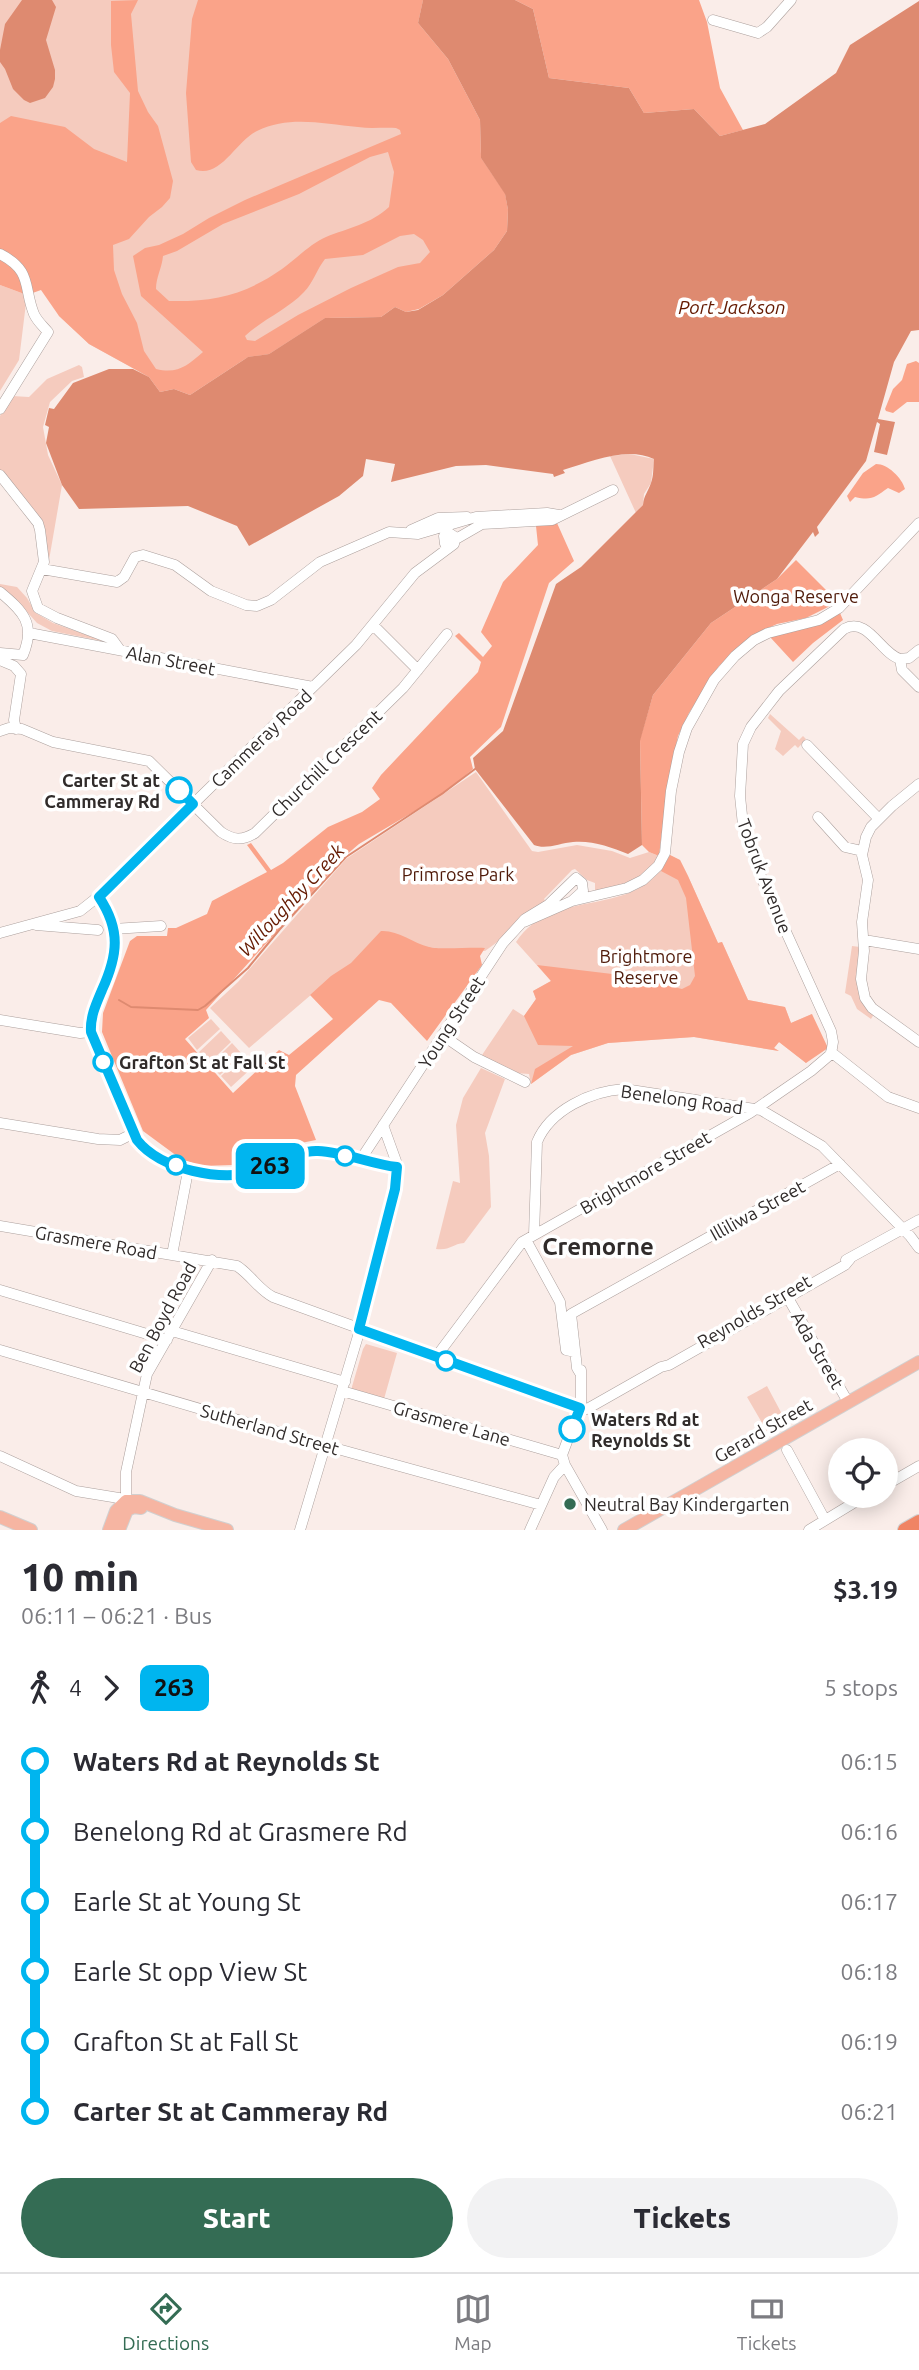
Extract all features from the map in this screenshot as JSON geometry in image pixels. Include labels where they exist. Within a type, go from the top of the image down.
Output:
[{"type":"highway","points":[[905,1530],[919,1522]]},
{"type":"main road","name":"Gerard Street","points":[[624,1530],[919,1362]]},
{"type":"main road","points":[[109,1530],[126,1500],[227,1530]]},
{"type":"main road","points":[[119,1515],[134,1507],[175,1515]]},
{"type":"main road","points":[[119,1515],[120,1530]]},
{"type":"main road","points":[[0,1517],[31,1530]]},
{"type":"street","points":[[712,20],[758,33],[767,27],[791,0]]},
{"type":"street","points":[[0,254],[20,268],[29,288],[36,317],[48,332],[0,409]]},
{"type":"street","points":[[0,475],[38,523],[44,562],[32,591],[38,608],[112,639],[120,650]]},
{"type":"street","points":[[404,532],[409,535],[447,534],[482,524],[555,518],[613,491]]},
{"type":"street","points":[[42,569],[117,582],[124,577],[135,557],[143,555],[175,565],[211,591],[246,605],[257,606],[271,600],[320,562],[389,532],[404,532],[438,518],[547,513],[555,518]]},
{"type":"street","points":[[447,534],[477,517]]},
{"type":"street","points":[[572,901],[627,888],[643,880],[658,866],[666,853],[671,791],[687,728],[714,680],[735,656],[754,640],[768,633],[819,620],[839,608],[919,523]]},
{"type":"street","name":"Cammeray Road","points":[[58,923],[85,909],[99,897],[313,687],[373,625],[415,573],[434,558],[447,534]]},
{"type":"street","points":[[0,592],[22,611],[29,633],[23,656],[0,653]]},
{"type":"street","points":[[373,625],[418,670]]},
{"type":"street","name":"Tobruk Avenue","points":[[831,1053],[833,1038],[824,1014],[762,879],[743,825],[740,796],[743,744],[765,708],[804,666],[844,629],[855,626],[864,629],[892,657],[900,660],[902,670],[919,687]]},
{"type":"street","name":"Alan Street","points":[[29,633],[313,687]]},
{"type":"street","name":"Churchill Crescent","points":[[193,804],[228,837],[246,838],[254,833],[402,688],[447,634]]},
{"type":"street","points":[[900,660],[909,659],[919,650]]},
{"type":"street","points":[[0,660],[14,666],[21,674],[14,720],[16,729]]},
{"type":"street","points":[[0,733],[25,730],[53,742],[149,761],[193,804]]},
{"type":"street","points":[[807,745],[879,819]]},
{"type":"street","points":[[919,784],[903,795],[879,819],[866,837],[862,850],[868,880],[862,922],[864,940],[860,979],[865,998],[872,1008],[919,1042]]},
{"type":"street","points":[[818,817],[845,847],[862,850]]},
{"type":"street","name":"Young Street","points":[[360,1159],[503,943],[525,919],[548,905],[576,878],[582,883],[583,891],[572,901],[524,922]]},
{"type":"street","points":[[99,897],[113,929],[116,953],[94,1008],[90,1023],[91,1032],[140,1144],[188,1171],[248,1173],[310,1151],[397,1167]]},
{"type":"street","points":[[0,933],[32,925],[58,923],[98,930]]},
{"type":"street","points":[[113,929],[161,926]]},
{"type":"street","points":[[864,940],[919,948]]},
{"type":"street","points":[[0,1020],[80,1033],[91,1032]]},
{"type":"street","points":[[442,1035],[474,1057],[526,1082]]},
{"type":"street","points":[[831,1053],[888,1097],[919,1108]]},
{"type":"street","name":"Brightmore Street","points":[[530,1237],[755,1109],[831,1053]]},
{"type":"street","name":"Benelong Road","points":[[530,1237],[537,1142],[549,1120],[565,1108],[613,1090],[624,1089],[761,1110],[822,1146],[904,1229],[919,1248]]},
{"type":"street","points":[[0,1123],[98,1139],[120,1140],[134,1133]]},
{"type":"street","points":[[300,1530],[359,1329],[395,1189],[397,1167],[383,1125]]},
{"type":"street","name":"Illiliwa Street","points":[[580,1373],[577,1368],[571,1314],[840,1164]]},
{"type":"street","points":[[172,1255],[188,1171]]},
{"type":"street","name":"Reynolds Street","points":[[662,1367],[667,1361],[919,1220]]},
{"type":"street","name":"Grasmere Road","points":[[0,1226],[237,1266],[266,1294],[273,1297],[580,1408]]},
{"type":"street","points":[[436,1357],[513,1252],[530,1237],[560,1302],[566,1350],[575,1352]]},
{"type":"street","name":"Illiliwa Street","points":[[580,1408],[582,1368],[577,1317],[672,1261],[674,1257]]},
{"type":"street","name":"Reynolds Street","points":[[580,1408],[595,1406],[788,1298],[845,1265],[850,1259]]},
{"type":"street","name":"Ben Boyd Road","points":[[126,1500],[126,1472],[147,1374],[212,1261]]},
{"type":"street","name":"Grasmere Lane","points":[[0,1290],[343,1386],[564,1460]]},
{"type":"street","name":"Ada Street","points":[[788,1298],[848,1402]]},
{"type":"street","name":"Sutherland Street","points":[[0,1350],[326,1446],[541,1505]]},
{"type":"street","points":[[530,1530],[564,1460],[580,1408]]},
{"type":"street","points":[[788,1450],[825,1520]]},
{"type":"street","points":[[0,1456],[76,1491],[126,1500]]},
{"type":"street","points":[[564,1460],[602,1530]]},
{"type":"street","points":[[898,1478],[919,1466]]},
{"type":"street","points":[[809,1530],[845,1508]]},
{"type":"green space","points":[[0,0],[423,0],[418,23],[508,210],[269,354],[149,377],[89,344],[59,316],[47,282],[0,235]]},
{"type":"green space","points":[[138,0],[131,14],[138,91],[158,126],[173,181],[170,198],[162,207],[129,239],[113,245],[114,270],[122,294],[137,323],[144,351],[156,369],[182,368],[203,352],[141,296],[133,256],[145,248],[183,234],[245,200],[401,134],[396,128],[282,123],[249,136],[213,169],[196,170],[191,162],[186,93],[192,19],[198,0],[423,0],[418,23],[448,59],[480,120],[481,158],[505,193],[508,210],[507,231],[494,250],[443,295],[419,309],[406,312],[395,307],[381,317],[325,318],[269,354],[248,357],[190,395],[174,389],[160,392],[149,377],[89,344],[59,316],[41,290],[27,295],[0,285],[0,123],[11,116],[65,127],[94,149],[127,162],[130,93],[114,72],[111,1]],"holes":[[[388,152],[394,172],[389,207],[375,218],[320,240],[282,269],[242,291],[215,298],[169,301],[156,289],[163,256],[177,251],[223,224],[299,194],[370,157]],[[414,234],[423,240],[430,252],[420,263],[398,267],[298,315],[255,341],[247,340],[245,336],[252,330],[304,292],[325,259],[363,255],[400,236]]]},
{"type":"green space","points":[[515,0],[699,0],[707,22],[720,88],[743,130],[720,136],[694,109],[644,113],[629,88],[549,78],[533,9]]},
{"type":"green space","points":[[0,285],[27,295],[19,360],[0,391]]},
{"type":"green space","points":[[916,361],[919,363],[919,402],[907,402],[893,413],[886,411],[893,389],[902,380],[907,364]]},
{"type":"green space","points":[[79,365],[84,377],[72,381],[50,402],[43,427],[48,455],[62,485],[48,566],[42,526],[0,472],[0,416],[12,396],[29,397],[47,379]]},
{"type":"green space","points":[[630,454],[654,459],[651,483],[644,494],[643,505],[636,513],[610,456]]},
{"type":"green space","points":[[876,464],[894,472],[905,489],[899,493],[888,488],[873,497],[855,497],[850,502],[847,496],[863,473]]},
{"type":"green space","points":[[557,523],[574,561],[549,583],[501,727],[470,757],[473,769],[442,795],[359,844],[345,856],[206,1010],[209,1018],[185,1039],[233,1093],[279,1050],[289,1055],[333,1019],[310,995],[351,963],[381,931],[434,948],[485,948],[480,956],[482,965],[427,1041],[391,1003],[379,1000],[296,1075],[295,1086],[316,1140],[291,1145],[234,1165],[201,1166],[181,1159],[143,1131],[102,1032],[103,1013],[130,941],[137,936],[167,936],[168,928],[176,928],[207,914],[212,901],[267,872],[247,845],[251,843],[271,870],[328,827],[362,812],[380,799],[372,788],[381,775],[478,672],[481,662],[455,636],[459,633],[483,657],[492,646],[481,632],[503,582],[538,545],[536,526]]},
{"type":"green space","name":"Wonga Reserve","points":[[796,560],[838,602],[806,618],[777,624],[751,636],[719,666],[689,713],[678,736],[667,790],[659,856],[649,852],[642,845],[640,739],[653,695],[711,623],[777,579]]},
{"type":"green space","points":[[0,584],[17,587],[36,613],[53,623],[107,642],[52,631],[37,623]]},
{"type":"green space","points":[[840,613],[843,620],[793,662],[770,637]]},
{"type":"green space","points":[[770,714],[799,740],[803,736],[806,739],[798,748],[795,745],[783,756],[775,749],[781,731],[768,718]]},
{"type":"green space","name":"Primrose Park","points":[[476,772],[532,851],[577,845],[612,851],[630,858],[649,852],[659,856],[648,871],[632,881],[595,891],[595,883],[587,880],[575,869],[572,870],[544,899],[548,905],[485,951],[431,951],[374,942],[366,955],[312,994],[249,1048],[210,1008],[238,982],[346,859]]},
{"type":"green space","name":"Brightmore Reserve","points":[[670,855],[680,860],[748,1000],[785,1007],[791,1023],[812,1014],[806,1063],[779,1042],[774,1048],[779,1051],[694,1037],[608,1043],[571,1055],[531,1084],[529,1074],[516,1073],[480,1058],[513,1009],[524,1016],[536,999],[533,991],[551,981],[516,942],[533,924],[552,913],[638,889],[656,876]]},
{"type":"green space","points":[[670,855],[680,860],[748,1000],[785,1007],[791,1023],[812,1014],[828,1048],[806,1063],[779,1042],[774,1048],[779,1051],[694,1037],[608,1043],[571,1055],[531,1084],[535,1069],[573,1046],[538,1045],[524,1016],[536,999],[533,991],[551,981],[537,965],[629,976],[682,989],[690,985],[695,976],[686,898],[678,880],[661,871]]},
{"type":"green space","points":[[852,946],[860,947],[859,992],[874,1014],[871,1019],[857,1009],[851,996],[845,993]]},
{"type":"green space","points":[[211,1019],[220,1029],[197,1050],[188,1038]]},
{"type":"green space","points":[[221,1031],[231,1042],[209,1063],[199,1052]]},
{"type":"green space","points":[[232,1043],[242,1054],[220,1075],[210,1065]]},
{"type":"green space","points":[[244,1055],[254,1066],[231,1087],[221,1076]]},
{"type":"green space","points":[[481,1068],[505,1079],[485,1133],[489,1156],[491,1207],[464,1243],[436,1249],[453,1181],[460,1183],[456,1125],[463,1098]]},
{"type":"green space","points":[[366,1344],[397,1353],[384,1399],[351,1390]]},
{"type":"green space","points":[[767,1386],[783,1416],[796,1410],[799,1416],[768,1433],[747,1397]]},
{"type":"water","points":[[22,0],[52,0],[56,7],[46,40],[55,70],[53,87],[45,98],[30,103],[13,89],[0,62],[5,24]]},
{"type":"water","name":"Port Jackson","points":[[423,0],[515,0],[533,9],[549,78],[629,88],[644,113],[694,109],[720,136],[765,124],[836,73],[850,45],[919,1],[919,330],[911,331],[894,362],[878,419],[895,422],[887,455],[874,452],[880,424],[877,422],[866,461],[817,527],[819,533],[815,537],[813,532],[777,579],[711,623],[653,695],[640,741],[642,845],[628,854],[587,842],[548,847],[534,845],[475,769],[473,758],[503,731],[556,584],[581,567],[643,505],[652,480],[654,459],[632,454],[608,457],[563,470],[565,473],[554,477],[553,474],[486,465],[456,466],[391,482],[395,464],[366,459],[363,476],[339,496],[249,546],[237,526],[188,506],[79,509],[62,485],[46,443],[49,427],[45,425],[49,408],[54,409],[73,383],[109,369],[133,369],[149,377],[160,392],[174,389],[190,395],[248,357],[269,354],[325,318],[381,317],[395,307],[406,312],[418,310],[443,295],[494,250],[507,231],[508,210],[505,194],[481,158],[480,120],[448,59],[418,23]]},
{"type":"waterway","name":"Willoughby Creek","points":[[119,1000],[131,1007],[198,1010],[205,1006],[248,968],[346,857],[475,769]]},
{"type":"bus line","name":"263","points":[[179,790],[193,804],[99,897],[113,929],[116,953],[94,1008],[90,1023],[91,1032],[137,1140],[147,1149],[179,1167],[203,1173],[253,1172],[310,1151],[397,1167],[395,1189],[359,1329],[580,1408],[572,1429]]},
{"type":"place","name":"Carter St at Cammeray Rd","points":[[179,790]]},
{"type":"place","name":"Grafton St at Fall St","points":[[103,1062]]},
{"type":"place","name":"Waters Rd at Reynolds St","points":[[572,1429]]},
{"type":"place","name":"Neutral Bay Kindergarten","points":[[570,1504]]},
{"type":"district","name":"Cremorne","points":[[598,1246]]}]
